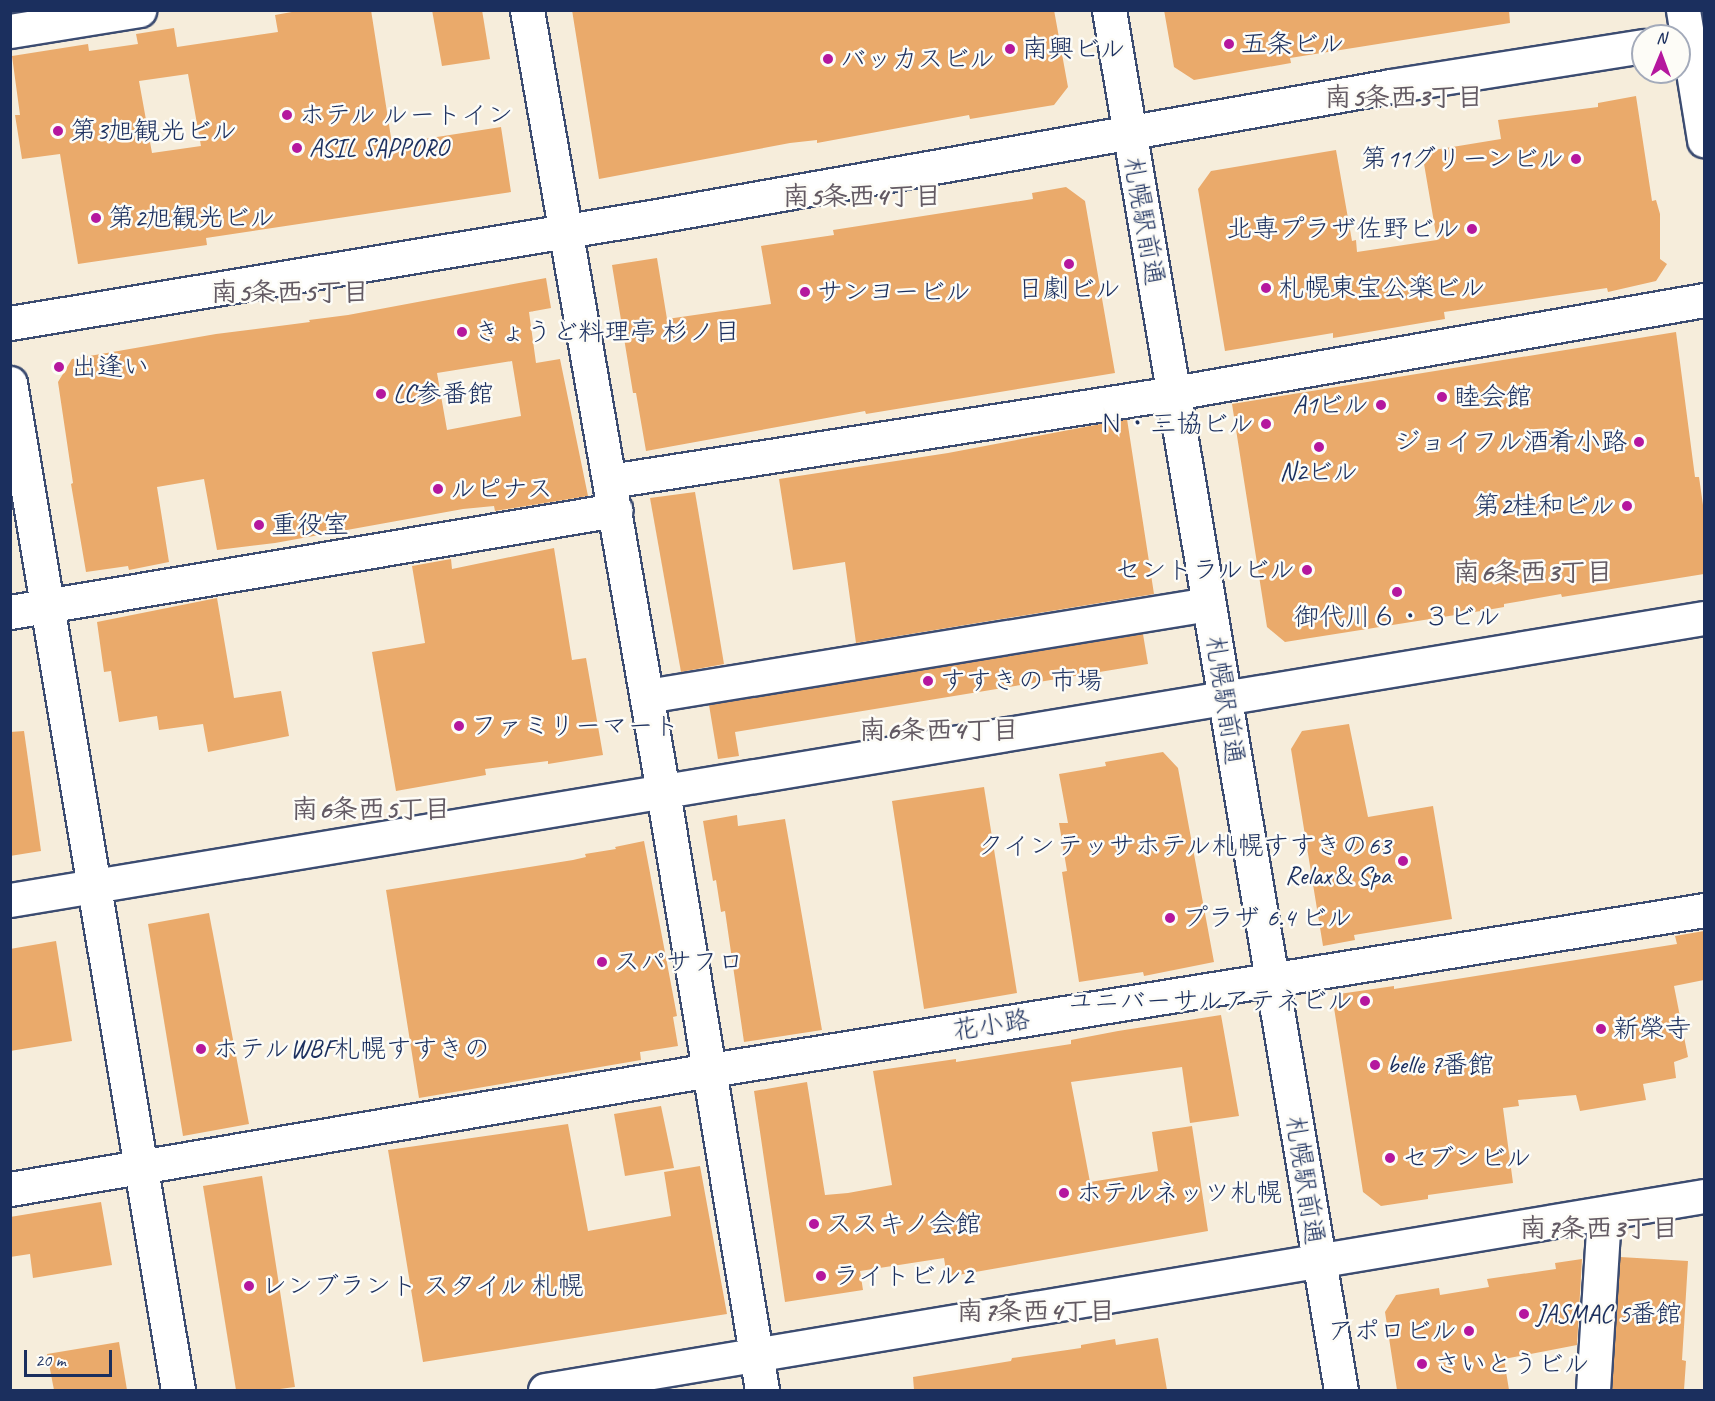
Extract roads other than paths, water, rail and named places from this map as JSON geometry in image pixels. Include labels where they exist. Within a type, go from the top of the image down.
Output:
[{"type":"street","points":[[10,31],[139,10]]},
{"type":"street","points":[[527,10],[647,696],[762,1390]]},
{"type":"street","name":"札幌駅前通","points":[[1109,10],[1341,1390]]},
{"type":"street","points":[[1691,46],[1704,140]]},
{"type":"street","points":[[10,323],[566,230],[1129,131],[1631,48]]},
{"type":"street","points":[[10,612],[612,496],[1174,393],[1704,300]]},
{"type":"street","points":[[10,384],[177,1390]]},
{"type":"street","points":[[647,696],[1209,604]]},
{"type":"street","points":[[10,900],[1704,618]]},
{"type":"street","name":"花小路","points":[[10,1189],[710,1070],[1704,910]]},
{"type":"street","points":[[546,1390],[1704,1196]]},
{"type":"street","points":[[1593,1390],[1605,1213]]},
{"type":"place","name":"五条ビル","points":[[1229,44]]},
{"type":"place","name":"南興ビル","points":[[1010,49]]},
{"type":"place","name":"バッカスビル","points":[[828,59]]},
{"type":"place","name":"ホテル ルートイン","points":[[287,115]]},
{"type":"place","name":"第3旭観光ビル","points":[[58,131]]},
{"type":"place","name":"ASIL SAPPORO","points":[[297,148]]},
{"type":"place","name":"第11グリーンビル","points":[[1576,159]]},
{"type":"place","name":"第2旭観光ビル","points":[[96,218]]},
{"type":"place","name":"北専プラザ佐野ビル","points":[[1472,229]]},
{"type":"place","name":"日劇ビル","points":[[1069,264]]},
{"type":"place","name":"札幌東宝公楽ビル","points":[[1266,288]]},
{"type":"place","name":"サンヨービル","points":[[805,292]]},
{"type":"place","name":"きょうど料理亭 杉ノ目","points":[[462,332]]},
{"type":"place","name":"出逢い","points":[[59,367]]},
{"type":"place","name":"LC参番館","points":[[381,394]]},
{"type":"place","name":"睦会館","points":[[1442,397]]},
{"type":"place","name":"A1ビル","points":[[1381,405]]},
{"type":"place","name":"Ｎ・三協ビル","points":[[1266,424]]},
{"type":"place","name":"ジョイフル酒肴小路","points":[[1639,442]]},
{"type":"place","name":"N2ビル","points":[[1319,447]]},
{"type":"place","name":"ルピナス","points":[[438,489]]},
{"type":"place","name":"第2桂和ビル","points":[[1627,506]]},
{"type":"place","name":"重役室","points":[[259,525]]},
{"type":"place","name":"セントラルビル","points":[[1307,570]]},
{"type":"place","name":"御代川６・３ビル","points":[[1397,592]]},
{"type":"place","name":"すすきの 市場","points":[[928,681]]},
{"type":"place","name":"ファミリーマート","points":[[459,726]]},
{"type":"place","name":"クインテッサホテル札幌すすきの63 Relax＆Spa","points":[[1403,861]]},
{"type":"place","name":"プラザ 6.4 ビル","points":[[1170,918]]},
{"type":"place","name":"スパサフロ","points":[[602,962]]},
{"type":"place","name":"ユニバーサルアテネビル","points":[[1365,1001]]},
{"type":"place","name":"新榮寺","points":[[1601,1029]]},
{"type":"place","name":"ホテルWBF札幌すすきの","points":[[201,1049]]},
{"type":"place","name":"belle 7番館","points":[[1375,1065]]},
{"type":"place","name":"セブンビル","points":[[1390,1158]]},
{"type":"place","name":"ホテルネッツ札幌","points":[[1064,1193]]},
{"type":"place","name":"ススキノ会館","points":[[814,1224]]},
{"type":"place","name":"ライトビル2","points":[[821,1276]]},
{"type":"place","name":"レンブラント スタイル 札幌","points":[[249,1286]]},
{"type":"place","name":"JASMAC 5番館","points":[[1524,1314]]},
{"type":"place","name":"アポロビル","points":[[1469,1331]]},
{"type":"place","name":"さいとうビル","points":[[1422,1364]]},
{"type":"district","name":"南5条西3丁目","points":[[1404,98]]},
{"type":"district","name":"南5条西4丁目","points":[[862,197]]},
{"type":"district","name":"南5条西5丁目","points":[[290,293]]},
{"type":"district","name":"南6条西3丁目","points":[[1533,573]]},
{"type":"district","name":"南6条西4丁目","points":[[939,731]]},
{"type":"district","name":"南6条西5丁目","points":[[371,810]]},
{"type":"district","name":"南7条西3丁目","points":[[1599,1229]]},
{"type":"district","name":"南7条西4丁目","points":[[1036,1312]]}]
